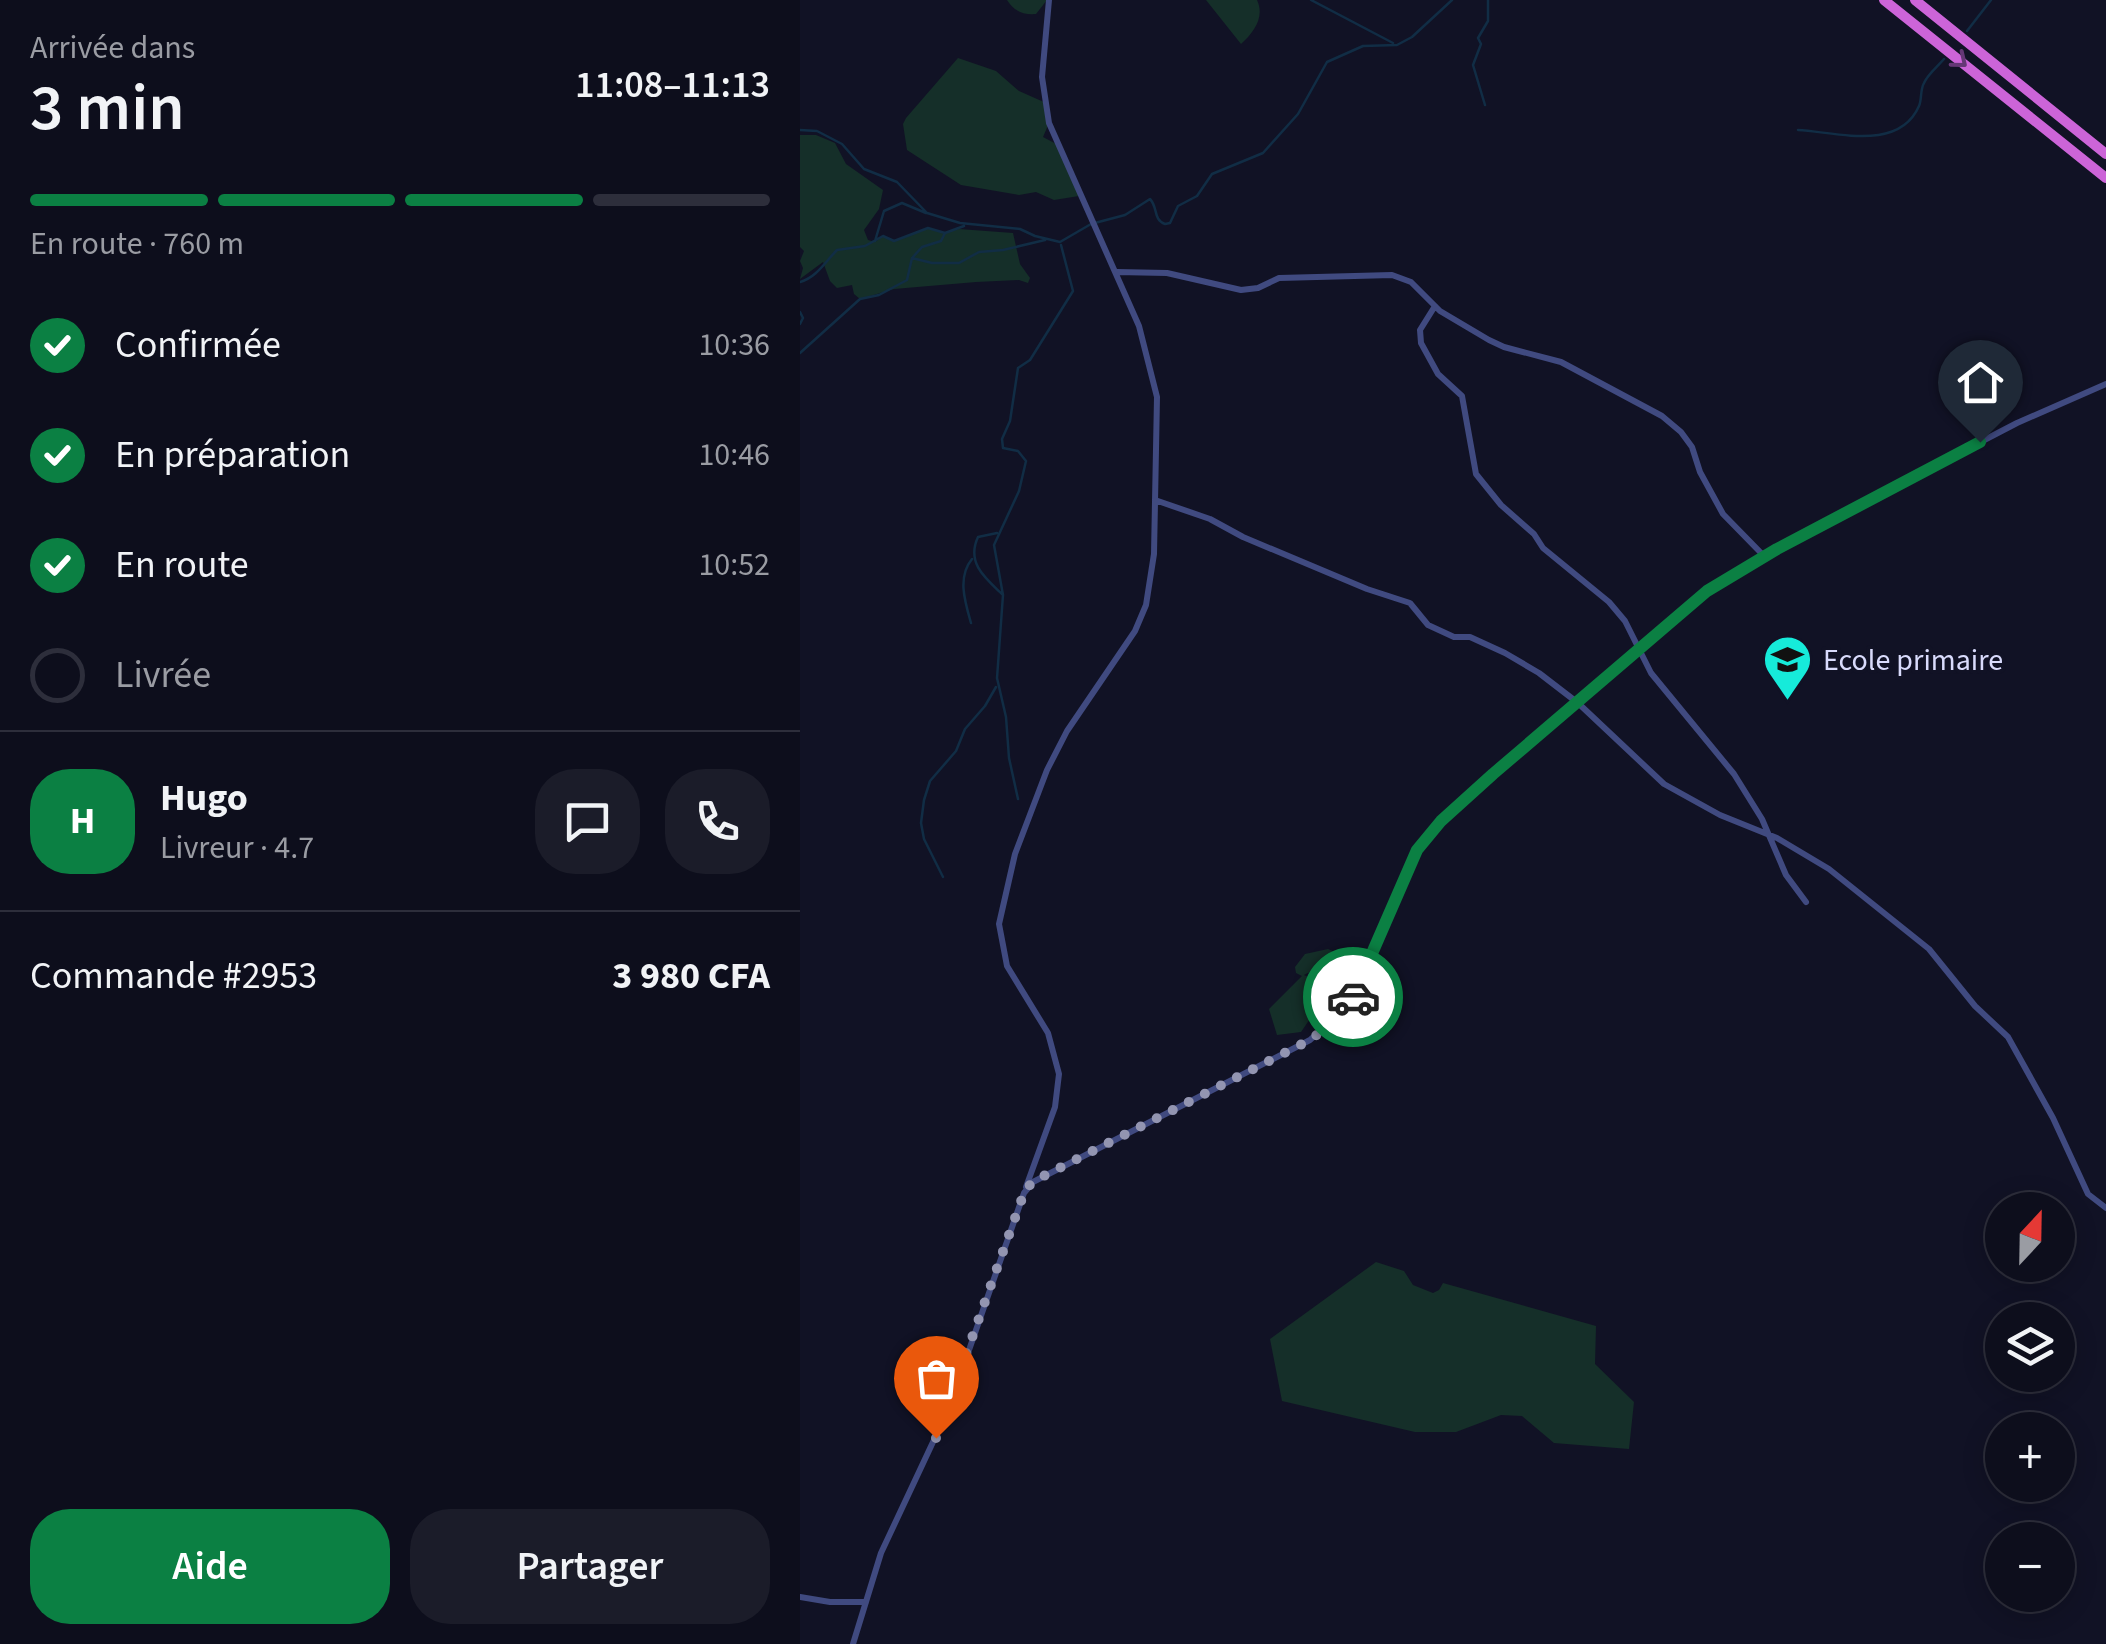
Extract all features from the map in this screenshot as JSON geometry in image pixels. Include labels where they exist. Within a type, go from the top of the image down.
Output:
[{"type":"highway","points":[[1884,0],[2106,178]]},
{"type":"highway","points":[[1915,0],[2106,154]]},
{"type":"street","points":[[853,1644],[881,1554],[948,1410],[1056,1107],[1060,1074],[1048,1034],[1007,966],[998,924],[1002,901],[1047,770],[1067,731],[1136,631],[1146,606],[1154,554],[1157,397],[1149,356],[1117,272],[1049,124],[1042,77],[1049,0]]},
{"type":"street","points":[[1117,272],[1167,273],[1241,290],[1258,288],[1279,278],[1392,275],[1411,282],[1434,306],[1504,348],[1561,362],[1662,416],[1692,447],[1722,514],[1764,556]]},
{"type":"street","points":[[1434,306],[1420,330],[1421,344],[1438,374],[1462,396],[1476,474],[1543,548],[1609,602],[1625,621],[1638,650],[1690,724],[1734,774],[1786,875],[1806,902]]},
{"type":"street","points":[[1024,1193],[1032,1182],[1048,1172],[1310,1040],[1330,1025],[1349,1004],[1408,867],[1428,834],[1707,591],[1764,556],[2011,426],[2106,384]]},
{"type":"street","points":[[1155,500],[1210,519],[1243,537],[1367,589],[1410,603],[1428,626],[1454,637],[1470,637],[1505,653],[1539,673],[1578,704],[1664,784],[1768,834],[1829,869],[1930,949],[1974,1006],[2008,1036],[2088,1194],[2106,1208]]},
{"type":"street","points":[[800,1597],[866,1602]]},
{"type":"green space","points":[[1007,0],[1047,0],[1036,14],[1031,14],[1016,10]]},
{"type":"green space","points":[[1206,0],[1257,0],[1257,24],[1241,44]]},
{"type":"green space","points":[[958,58],[996,71],[1019,91],[1046,103],[1049,123],[1043,137],[1060,146],[1079,196],[1054,200],[1036,192],[1019,195],[961,185],[907,150],[903,124],[906,118]]},
{"type":"green space","points":[[800,135],[816,135],[835,143],[846,164],[883,190],[879,209],[864,230],[868,240],[875,242],[883,236],[894,241],[928,228],[945,233],[959,229],[1013,233],[1020,264],[1030,278],[1028,283],[1019,280],[894,289],[860,299],[852,285],[837,288],[830,281],[823,262],[800,279],[804,251],[800,247]]},
{"type":"green space","points":[[1328,949],[1360,963],[1352,987],[1323,972],[1304,975],[1331,988],[1301,1032],[1277,1035],[1269,1009],[1302,976],[1295,967],[1305,954]]},
{"type":"green space","points":[[1376,1262],[1404,1271],[1413,1285],[1433,1293],[1443,1283],[1596,1326],[1595,1364],[1634,1402],[1629,1449],[1554,1443],[1522,1416],[1501,1415],[1456,1432],[1415,1432],[1282,1401],[1270,1339]]},
{"type":"waterway","points":[[1311,0],[1393,43]]},
{"type":"waterway","points":[[800,130],[817,131],[842,144],[864,169],[897,182],[927,213],[960,223],[1020,229],[1060,242],[1091,224],[1125,215],[1150,199],[1159,220],[1165,224],[1170,223],[1178,206],[1197,196],[1212,174],[1263,153],[1298,114],[1327,62],[1363,46],[1397,45],[1412,37],[1452,0]]},
{"type":"waterway","points":[[1485,105],[1473,65],[1481,44],[1478,38],[1488,21],[1488,0]]},
{"type":"waterway","points":[[1967,31],[1991,0]]},
{"type":"waterway","points":[[1798,130],[1865,136],[1897,129],[1910,120],[1919,106],[1925,80],[1944,59]]},
{"type":"waterway","points":[[875,241],[884,211],[902,203],[926,213]]},
{"type":"waterway","points":[[800,282],[816,273],[837,250],[865,246],[883,236],[894,241],[928,228],[945,233],[964,226]]},
{"type":"waterway","points":[[913,257],[922,247],[941,241],[945,233]]},
{"type":"waterway","points":[[800,353],[860,299],[879,295],[907,280],[912,258],[959,263],[979,252],[1045,240]]},
{"type":"waterway","points":[[1018,799],[997,678],[1003,595],[994,545],[1019,491],[1026,461],[1018,451],[1003,448],[1002,439],[1010,421],[1018,368],[1030,360],[1073,291],[1061,245]]},
{"type":"waterway","points":[[800,312],[800,324]]},
{"type":"waterway","points":[[997,533],[978,537],[974,555],[979,569],[1002,594]]},
{"type":"waterway","points":[[971,623],[964,582],[972,559]]},
{"type":"waterway","points":[[943,877],[924,839],[924,800],[930,781],[956,751],[965,729],[996,687]]},
{"type":"way so far","points":[[936,1438],[1024,1193],[1032,1182],[1310,1040],[1330,1025],[1353,997]]},
{"type":"place","name":"Ecole primaire","points":[[1788,702]]},
{"type":"route","points":[[1353,997],[1417,850],[1428,834],[1493,774],[1707,591],[1777,549],[1980,442]]}]
